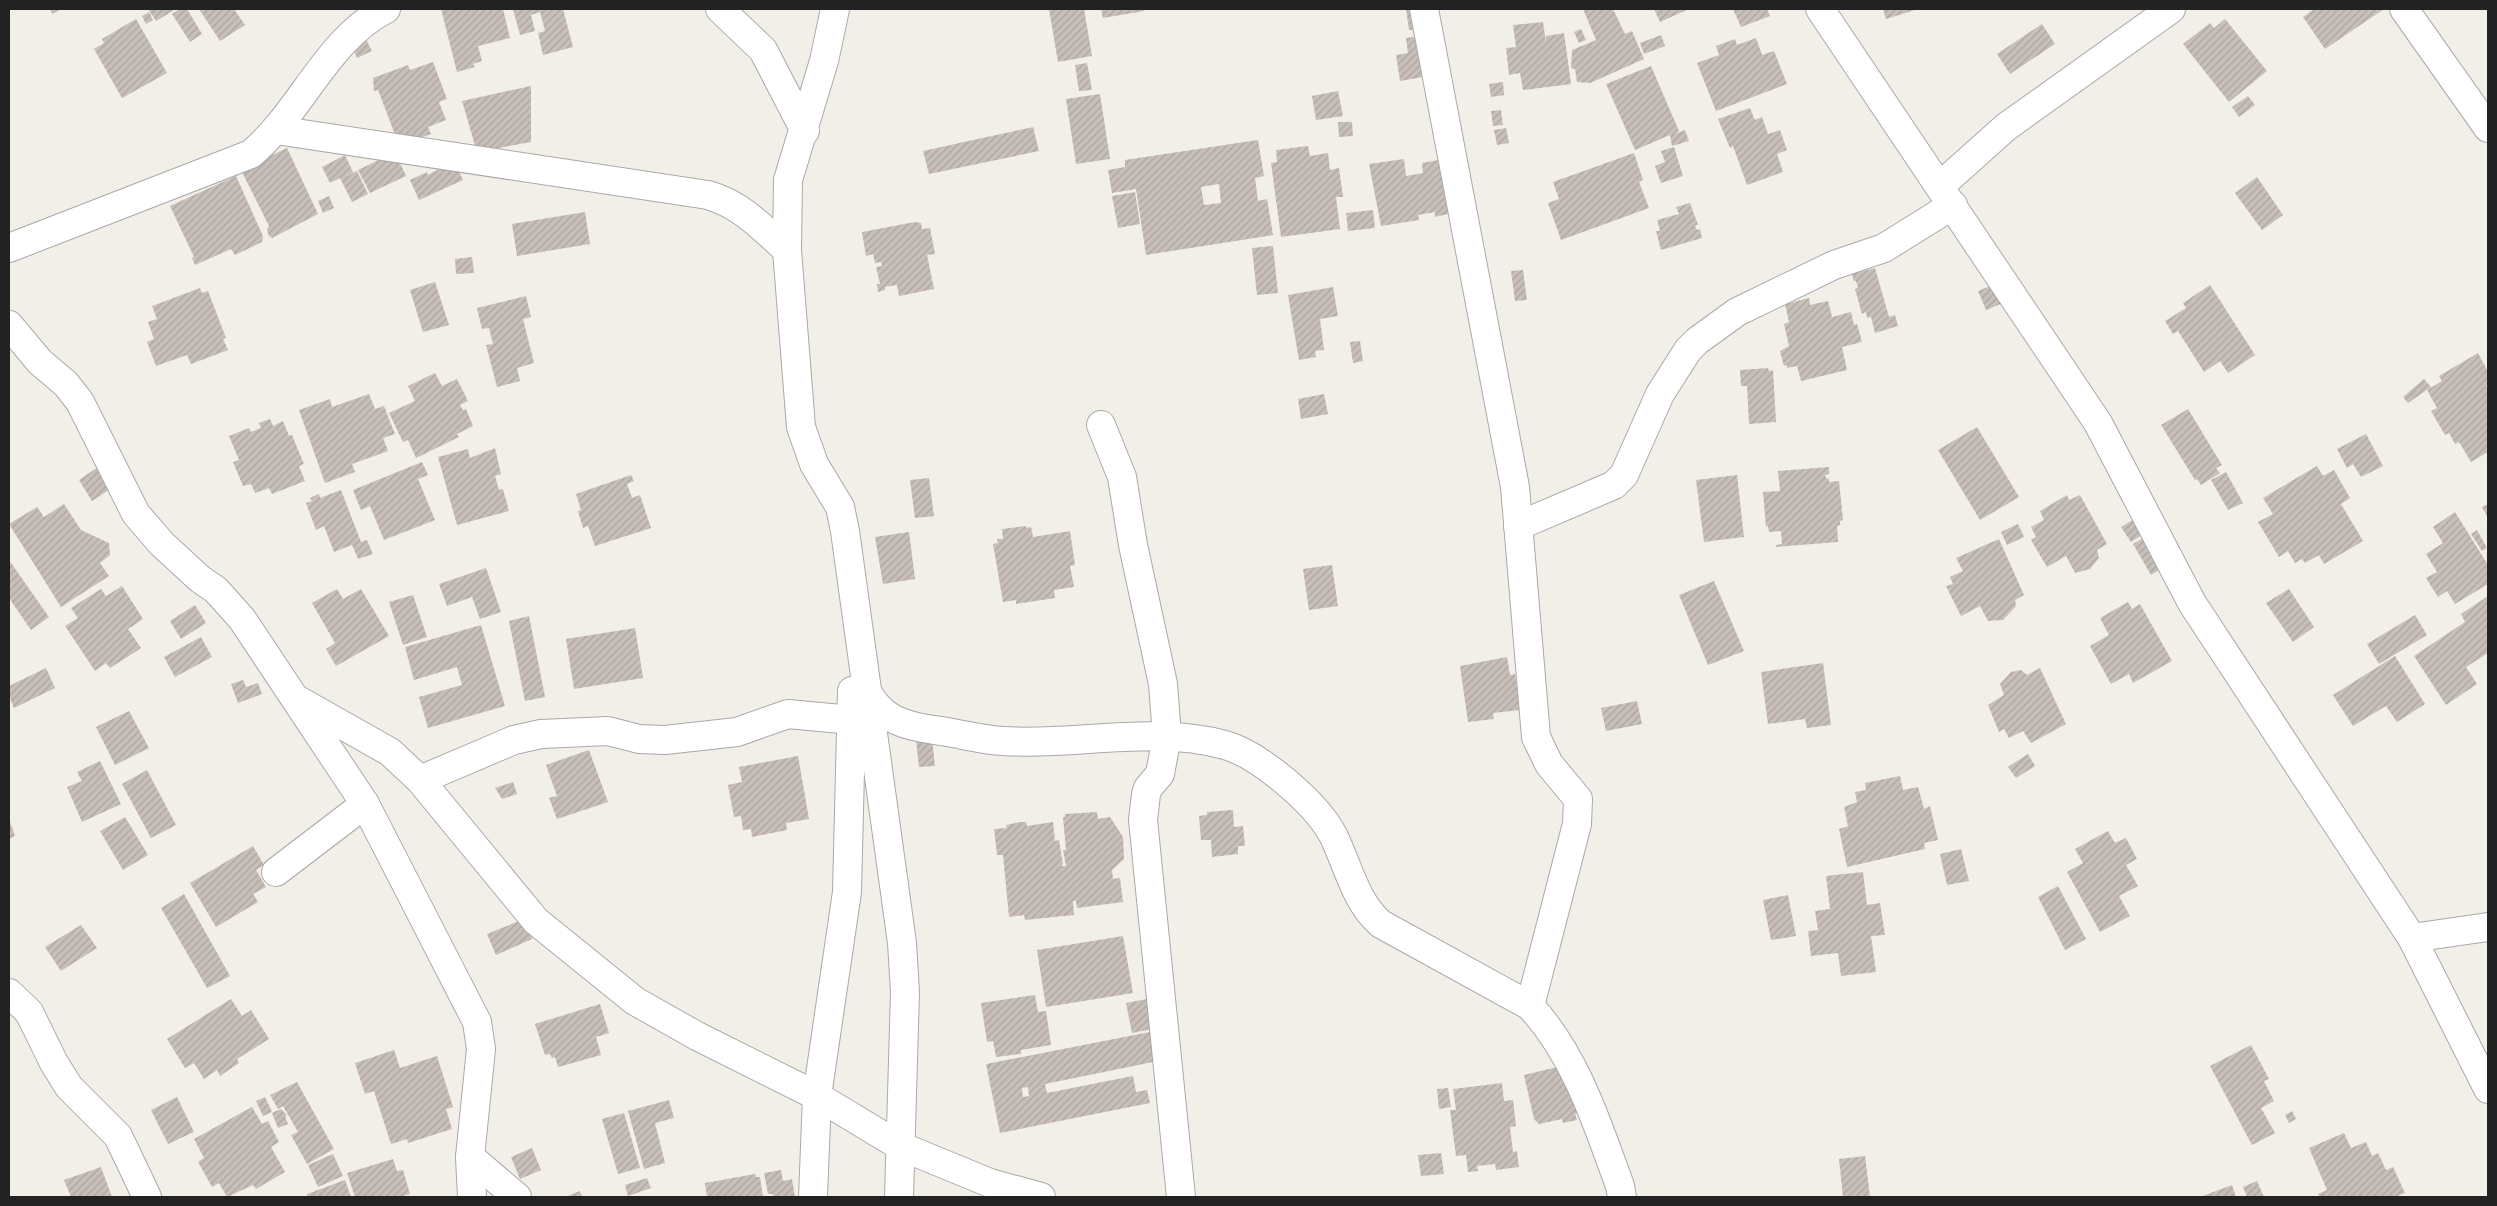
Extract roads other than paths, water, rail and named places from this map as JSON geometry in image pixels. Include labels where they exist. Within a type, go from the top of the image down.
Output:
[{"type":"street","points":[[9,248],[251,154],[276,130],[336,49],[370,18],[386,9]]},
{"type":"street","points":[[720,9],[764,50],[805,131]]},
{"type":"street","points":[[835,9],[824,61],[805,131],[788,180],[786,250],[801,427],[814,464],[840,507],[845,531],[904,967],[899,1197]]},
{"type":"street","points":[[1424,9],[1515,487],[1536,737],[1549,764],[1578,800],[1578,814],[1530,1006]]},
{"type":"street","points":[[1820,9],[2098,423],[2192,603],[2412,938],[2488,1088]]},
{"type":"street","points":[[1518,526],[1614,485],[1624,475],[1660,394],[1688,350],[1737,312],[1834,266],[1884,248],[1946,196],[2006,127],[2171,9]]},
{"type":"street","points":[[2404,9],[2488,128]]},
{"type":"street","points":[[276,130],[708,195],[727,201],[740,208],[786,250]]},
{"type":"street","points":[[9,325],[40,362],[66,384],[80,402],[136,514],[162,544],[200,579],[216,590],[242,619],[364,804],[477,1022],[481,1049],[470,1157],[472,1197]]},
{"type":"street","points":[[1101,425],[1122,477],[1134,545],[1161,668],[1167,736],[1160,774],[1148,788],[1146,794],[1144,820],[1181,1197]]},
{"type":"street","points":[[813,1197],[818,1096],[847,892],[854,595]]},
{"type":"street","points":[[865,688],[874,704],[892,718],[912,726],[1002,741],[1167,736],[1224,745],[1245,752],[1268,767],[1286,782],[1332,833],[1356,889],[1372,916],[1381,924],[1530,1006],[1548,1025],[1561,1046],[1589,1103],[1620,1186],[1622,1197]]},
{"type":"street","points":[[293,697],[390,752],[420,780],[536,921],[635,1001],[697,1036],[818,1096],[900,1146],[990,1183],[1041,1197]]},
{"type":"street","points":[[420,780],[514,740],[541,734],[600,730],[616,731],[639,739],[665,740],[737,732],[788,714],[852,720]]},
{"type":"street","points":[[276,872],[364,804]]},
{"type":"street","points":[[2412,938],[2488,927]]},
{"type":"street","points":[[9,993],[29,1012],[54,1063],[69,1087],[118,1136],[147,1197]]},
{"type":"street","points":[[470,1157],[517,1197]]}]
